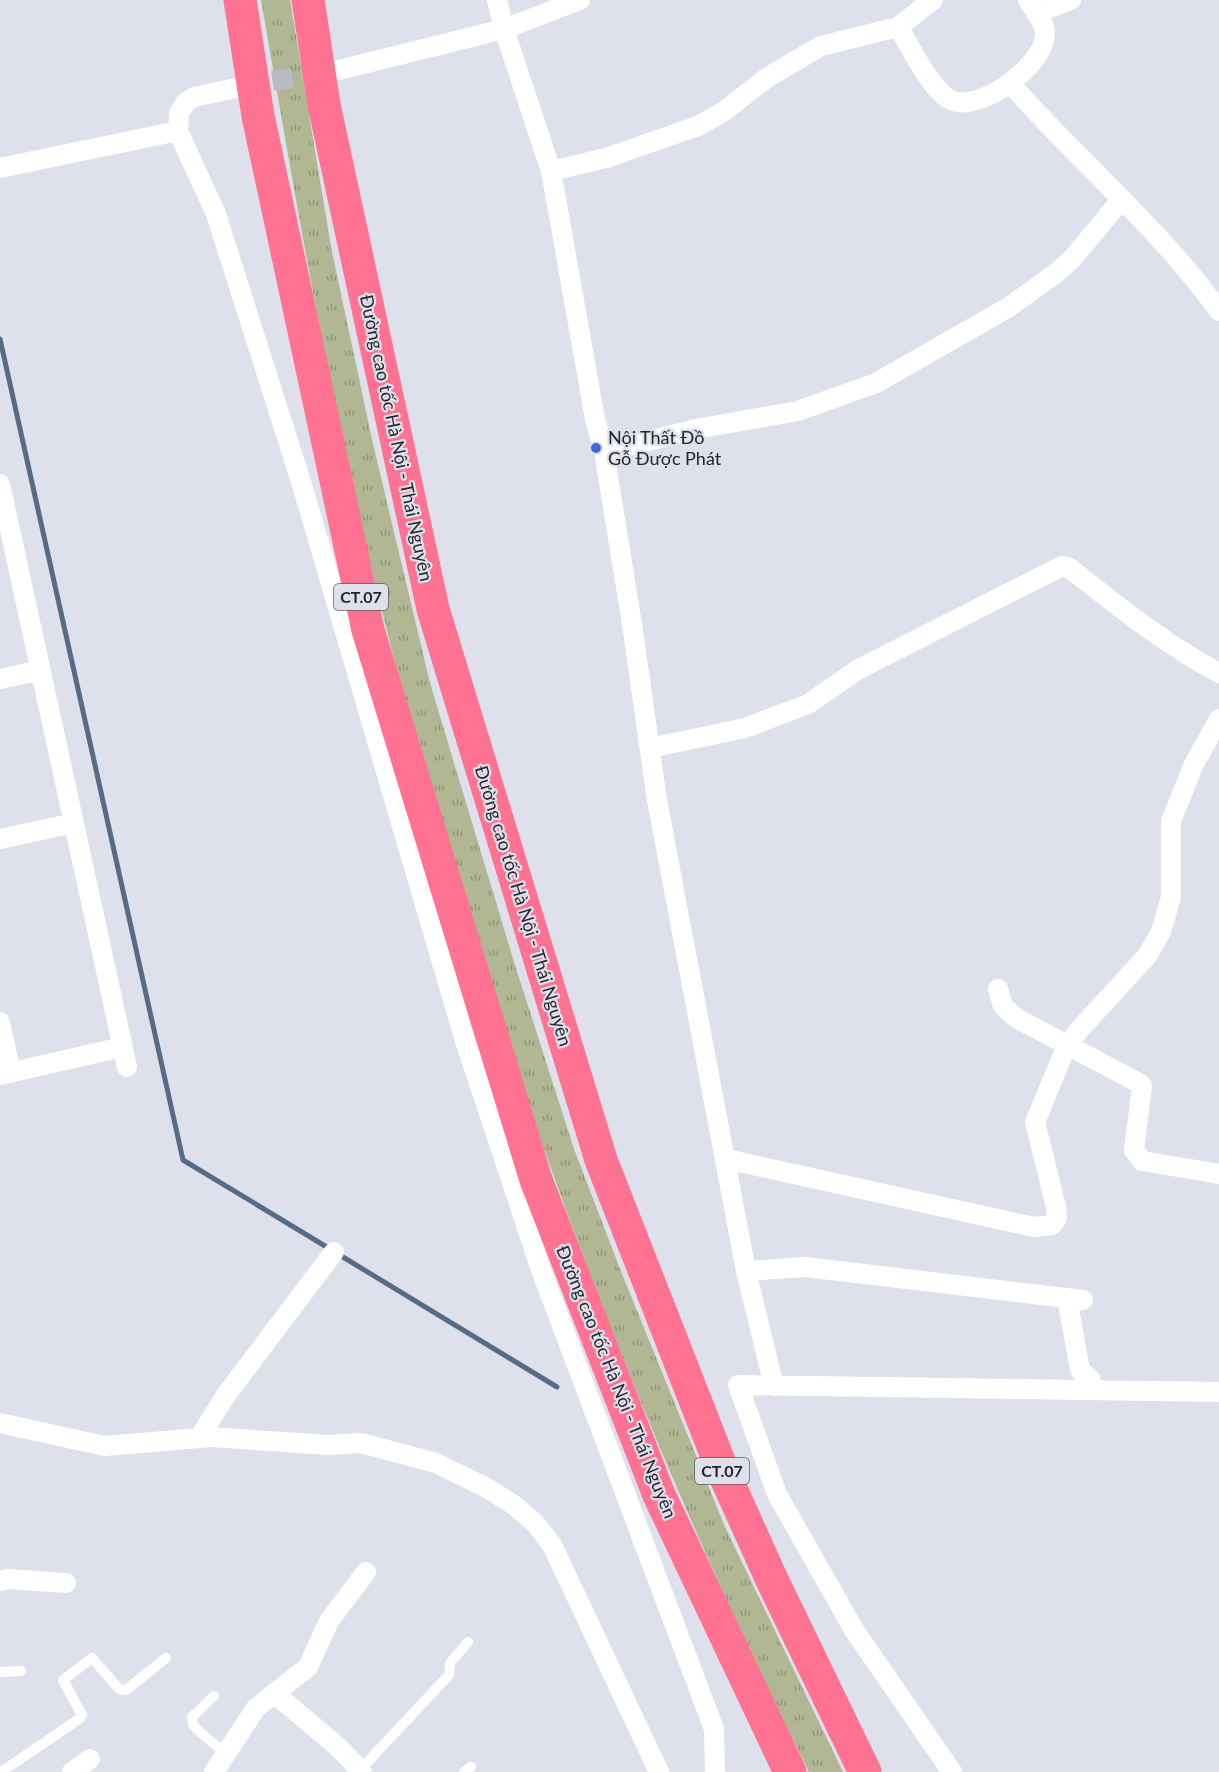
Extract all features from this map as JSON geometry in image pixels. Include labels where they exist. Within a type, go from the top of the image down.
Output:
[{"type":"highway","name":"Đường cao tốc Hà Nội - Thái Nguyên","points":[[240,0],[258,116],[368,630],[536,1180],[659,1494],[790,1772]]},
{"type":"highway","name":"Đường cao tốc Hà Nội - Thái Nguyên","points":[[308,0],[324,105],[433,609],[597,1149],[722,1469],[772,1580],[865,1772]]},
{"type":"street","points":[[497,0],[504,30],[551,171],[595,419],[603,452],[657,800],[746,1270],[774,1386]]},
{"type":"street","points":[[339,70],[504,30],[580,0]]},
{"type":"street","points":[[551,171],[606,158],[698,126],[723,112],[768,77],[821,46],[898,27],[933,0]]},
{"type":"street","points":[[898,27],[926,73],[947,98],[957,103],[976,99],[1018,78],[1033,63],[1042,49],[1045,33],[1042,22],[1032,7],[1071,0]]},
{"type":"street","points":[[1010,83],[1082,162],[1122,199],[1174,253],[1219,311]]},
{"type":"street","points":[[241,87],[194,97],[186,102],[179,113],[178,131],[216,214],[299,473],[465,1041],[537,1259],[714,1730],[715,1772]]},
{"type":"street","points":[[0,168],[178,131]]},
{"type":"street","points":[[603,452],[696,429],[798,411],[876,383],[1009,307],[1054,274],[1071,259],[1122,199]]},
{"type":"street","points":[[0,484],[8,560],[40,670],[127,1067]]},
{"type":"street","points":[[650,748],[745,728],[808,705],[859,669],[895,653],[1062,566],[1068,567],[1106,598],[1194,660],[1219,673]]},
{"type":"street","points":[[0,679],[40,670]]},
{"type":"street","points":[[726,1160],[1045,1228],[1052,1225],[1057,1218],[1035,1122],[1068,1046],[1097,1008],[1147,956],[1161,932],[1171,897],[1171,821],[1194,764],[1219,719]]},
{"type":"street","points":[[0,839],[74,823]]},
{"type":"street","points":[[998,989],[1007,1011],[1142,1086],[1134,1150],[1142,1161],[1219,1174]]},
{"type":"street","points":[[0,1022],[6,1074],[122,1047]]},
{"type":"street","points":[[199,1438],[226,1395],[334,1251]]},
{"type":"street","points":[[746,1270],[805,1267],[1075,1299],[1080,1370],[1091,1380],[1092,1390]]},
{"type":"street","points":[[952,1772],[854,1630],[777,1494],[738,1385],[1219,1392]]},
{"type":"street","points":[[0,1423],[105,1446],[199,1438],[328,1445],[361,1443],[436,1463],[514,1505],[535,1524],[561,1560],[659,1772]]},
{"type":"street","points":[[214,1772],[256,1708],[308,1667],[329,1621],[366,1572]]},
{"type":"street","points":[[0,1581],[8,1579],[66,1583]]},
{"type":"street","points":[[274,1694],[338,1747],[361,1771]]},
{"type":"street","points":[[72,1772],[90,1758]]},
{"type":"lane","points":[[361,1771],[449,1675],[450,1664],[468,1642]]},
{"type":"lane","points":[[0,1772],[79,1719],[82,1715],[63,1680],[92,1658],[119,1689],[126,1690],[166,1658]]},
{"type":"lane","points":[[0,1672],[21,1671]]},
{"type":"lane","points":[[214,1696],[192,1717],[193,1725],[225,1753]]},
{"type":"green space","points":[[261,0],[290,0],[331,247],[373,444],[430,683],[514,962],[574,1149],[725,1527],[843,1772],[809,1772],[737,1622],[669,1469],[606,1314],[547,1157],[493,999],[444,839],[399,677],[359,515],[319,322]]},
{"type":"waterway","points":[[0,339],[183,1160],[330,1249]]},
{"type":"waterway","points":[[338,1254],[557,1387]]},
{"type":"tunnel","points":[[243,86],[330,72]]},
{"type":"place","name":"Nội Thất Đồ Gỗ Được Phát","points":[[596,448]]}]
